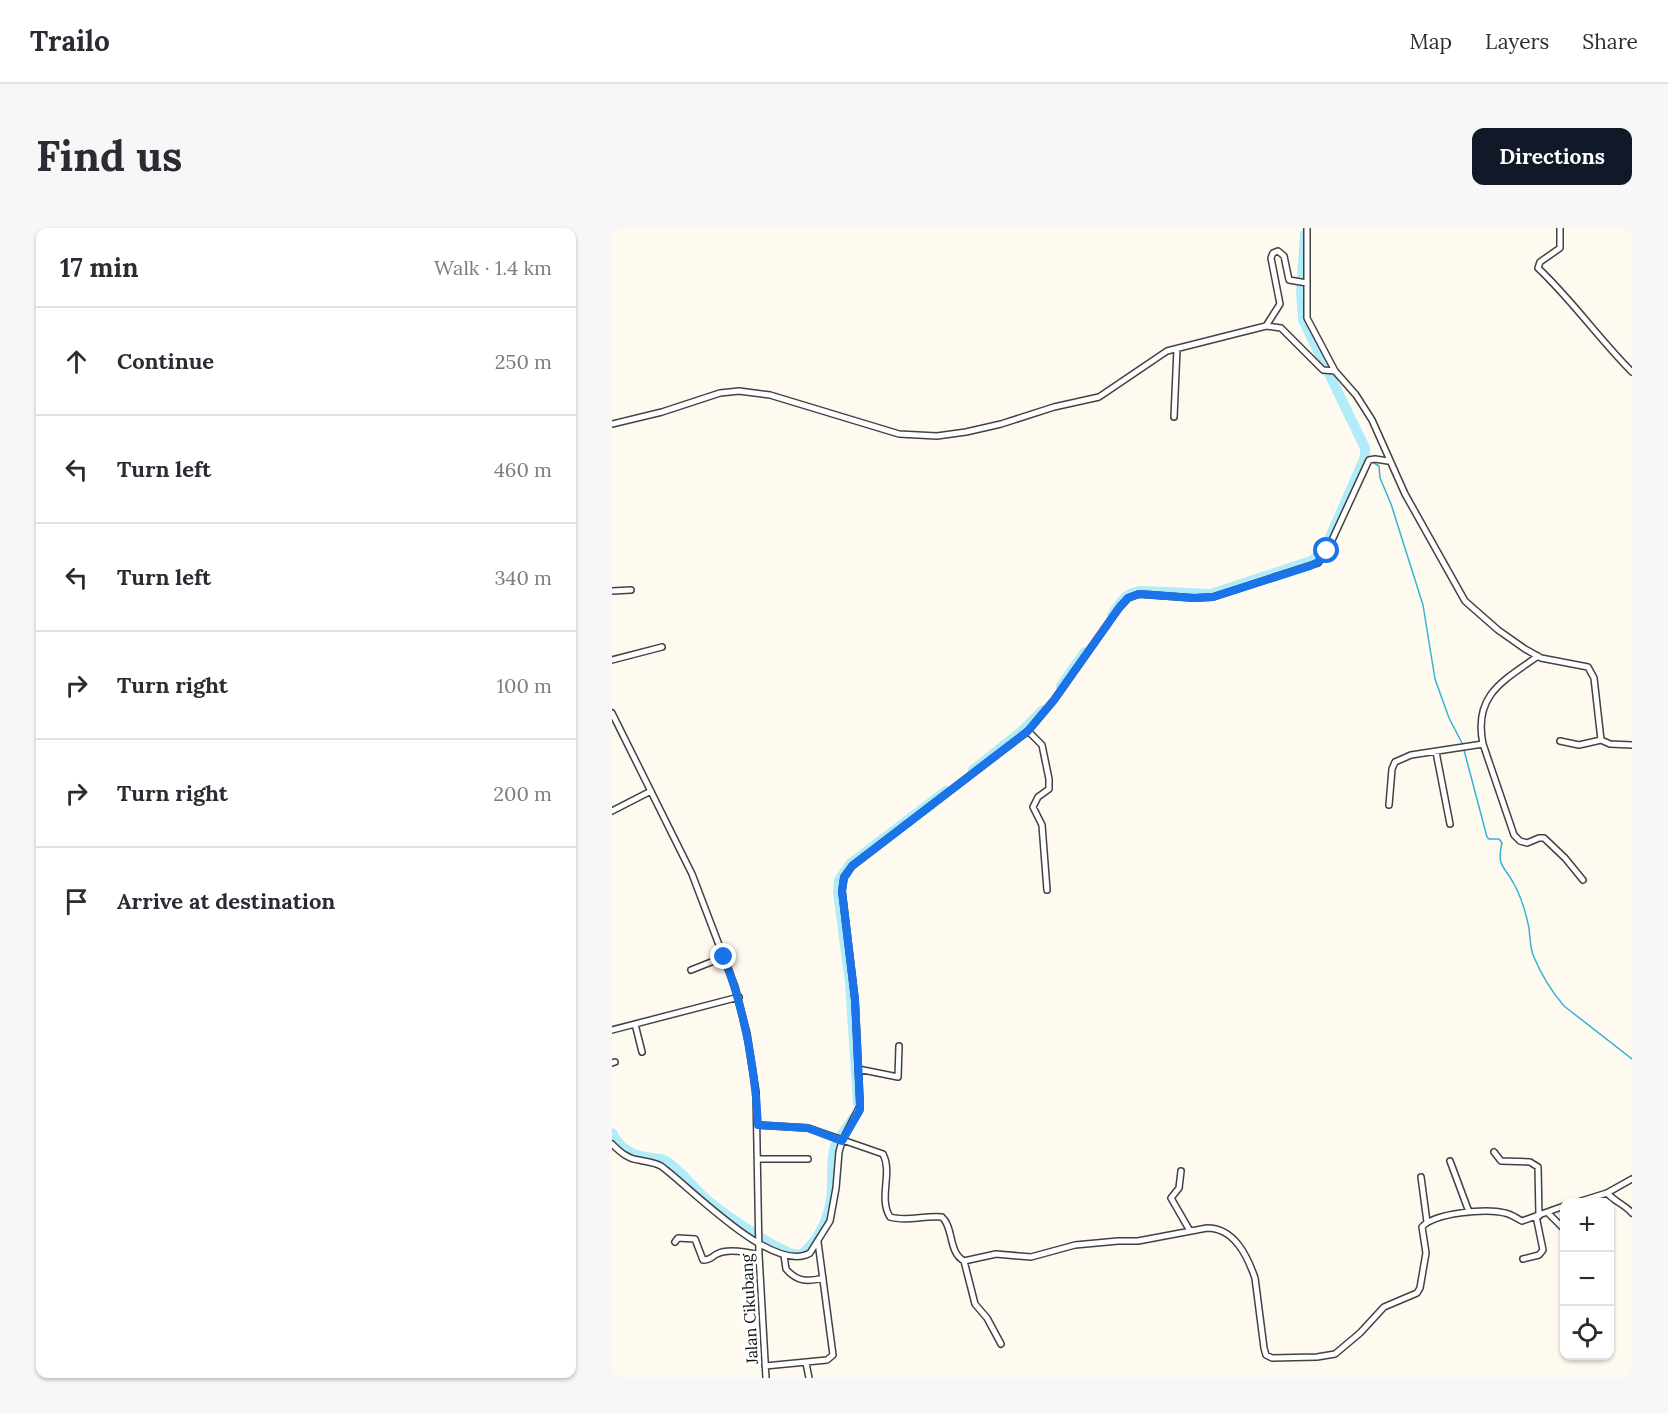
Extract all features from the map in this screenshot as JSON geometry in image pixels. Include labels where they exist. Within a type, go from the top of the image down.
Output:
[{"type":"street","points":[[1307,228],[1303,283],[1307,313],[1330,371]]},
{"type":"street","points":[[1560,228],[1560,248],[1540,262],[1538,268],[1557,286],[1604,343],[1632,372]]},
{"type":"street","points":[[1266,326],[1280,304],[1271,258],[1273,252],[1281,253],[1288,279],[1291,282],[1303,283]]},
{"type":"street","points":[[612,424],[662,412],[720,393],[739,391],[770,395],[900,434],[937,436],[966,432],[1099,397],[1161,355],[1177,349],[1266,326],[1281,328],[1356,395],[1372,420],[1388,461],[1424,531],[1465,601],[1498,630],[1538,656],[1585,666],[1592,671],[1601,740]]},
{"type":"street","points":[[1174,417],[1177,349]]},
{"type":"street","points":[[612,1144],[630,1158],[661,1166],[723,1218],[759,1237],[784,1255],[794,1258],[810,1253],[827,1227],[833,1211],[838,1140],[860,1110],[855,1000],[842,891],[844,878],[852,866],[1028,731],[1054,700],[1128,598],[1139,594],[1213,597],[1318,562],[1327,551],[1369,460],[1388,461]]},
{"type":"street","points":[[612,591],[631,590]]},
{"type":"street","points":[[612,660],[662,647]]},
{"type":"street","points":[[1538,656],[1504,681],[1486,701],[1481,715],[1483,744],[1516,837],[1527,843],[1544,838],[1583,880]]},
{"type":"street","name":"Jalan Cikubang","points":[[612,713],[615,728],[651,791],[692,874],[739,998],[754,1072],[758,1125],[759,1255],[766,1378]]},
{"type":"street","points":[[1028,731],[1042,745],[1049,779],[1049,789],[1038,796],[1033,807],[1042,825],[1047,890]]},
{"type":"street","points":[[1560,741],[1579,745],[1601,740],[1606,743],[1632,745]]},
{"type":"street","points":[[1389,806],[1392,769],[1395,762],[1411,756],[1483,744]]},
{"type":"street","points":[[1436,752],[1450,824]]},
{"type":"street","points":[[612,811],[651,791]]},
{"type":"street","points":[[691,970],[724,957]]},
{"type":"street","points":[[612,1030],[739,998]]},
{"type":"street","points":[[635,1024],[642,1053]]},
{"type":"street","points":[[858,1070],[898,1077],[899,1046]]},
{"type":"street","points":[[758,1125],[798,1126],[819,1131],[838,1140],[879,1152],[884,1156],[887,1167],[885,1200],[887,1214],[903,1220],[918,1217],[942,1217],[948,1226],[958,1257],[964,1261],[975,1304],[987,1318],[1001,1344]]},
{"type":"street","points":[[1494,1152],[1501,1161],[1530,1162],[1538,1167],[1538,1216],[1544,1245],[1539,1255],[1523,1259]]},
{"type":"street","points":[[758,1159],[808,1159]]},
{"type":"street","points":[[1450,1161],[1469,1212]]},
{"type":"street","points":[[1181,1172],[1179,1188],[1170,1197],[1190,1231]]},
{"type":"street","points":[[1421,1177],[1427,1222]]},
{"type":"street","points":[[1592,1198],[1632,1179]]},
{"type":"street","points":[[1607,1193],[1632,1213]]},
{"type":"street","points":[[964,1261],[996,1254],[1031,1257],[1075,1245],[1138,1241],[1217,1228],[1236,1241],[1252,1267],[1265,1353],[1272,1358],[1302,1358],[1335,1354],[1360,1333],[1384,1307],[1417,1293],[1420,1288],[1426,1253],[1422,1227],[1427,1222],[1469,1212],[1501,1212],[1522,1221],[1560,1208]]},
{"type":"street","points":[[1548,1213],[1560,1224]]},
{"type":"street","points":[[675,1242],[678,1238],[695,1239],[703,1260],[709,1260],[718,1253],[726,1252],[759,1255]]},
{"type":"street","points":[[765,1366],[827,1360],[833,1355],[818,1242]]},
{"type":"street","points":[[784,1255],[786,1269],[797,1279],[809,1282],[823,1278]]},
{"type":"street","points":[[806,1363],[809,1378]]},
{"type":"waterway","points":[[1112,615],[1124,598],[1131,593],[1142,591],[1211,594],[1311,561],[1323,553],[1365,457],[1365,448],[1303,320],[1301,292],[1305,234]]},
{"type":"waterway","points":[[1374,463],[1379,466],[1380,478],[1391,504],[1423,605],[1435,679],[1449,718],[1463,745]]},
{"type":"waterway","points":[[1061,686],[1085,652]]},
{"type":"waterway","points":[[973,770],[1022,731],[1043,710]]},
{"type":"waterway","points":[[1464,750],[1487,837],[1499,839],[1502,843],[1500,851],[1502,866],[1521,900],[1529,928],[1532,952],[1543,976],[1564,1006],[1632,1059]]},
{"type":"waterway","points":[[858,1103],[850,983],[838,892],[839,880],[850,864],[946,791]]},
{"type":"waterway","points":[[612,1133],[619,1144],[628,1151],[639,1156],[666,1161],[706,1199],[752,1232],[780,1248],[801,1255],[808,1249],[824,1225],[831,1197],[834,1150],[837,1141],[853,1118]]},
{"type":"route","points":[[724,957],[739,998],[747,1034],[754,1072],[758,1125],[798,1126],[819,1131],[842,1141],[860,1110],[855,1000],[842,891],[844,878],[852,866],[1028,731],[1054,700],[1128,598],[1139,594],[1213,597],[1310,566],[1318,562],[1327,551]]}]
